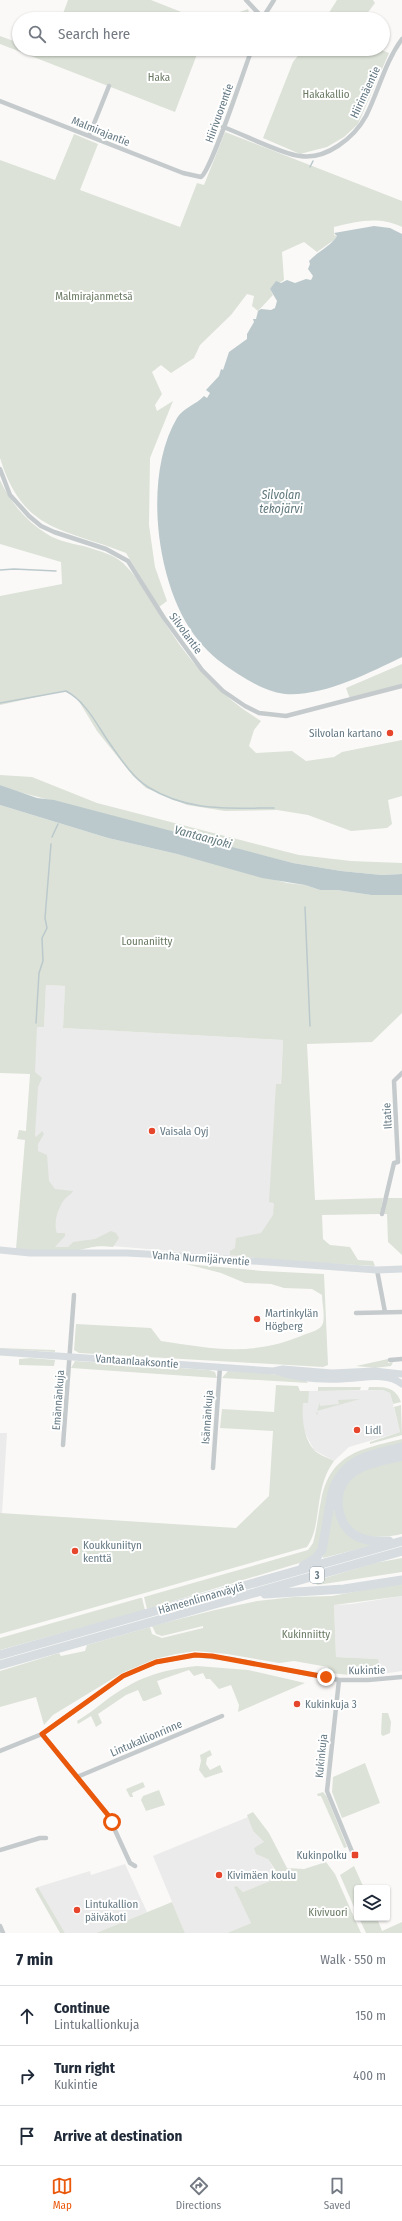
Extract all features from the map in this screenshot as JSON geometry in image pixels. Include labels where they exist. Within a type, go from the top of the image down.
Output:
[{"type":"highway","points":[[282,1575],[304,1565],[319,1554],[323,1545],[334,1484],[345,1469],[357,1460],[402,1447]]},
{"type":"highway","points":[[402,1456],[356,1470],[346,1479],[341,1489],[338,1501],[342,1519],[354,1534],[374,1541],[402,1541]]},
{"type":"highway","name":"Hämeenlinnanväylä","points":[[0,1655],[402,1541]]},
{"type":"highway","name":"Hämeenlinnanväylä","points":[[0,1665],[402,1551]]},
{"type":"highway","points":[[232,1599],[284,1592],[344,1589],[402,1580]]},
{"type":"main road","name":"Vanha Nurmijärventie","points":[[0,1250],[30,1253],[127,1253],[170,1255],[377,1270],[402,1269]]},
{"type":"main road","name":"Vantaanlaaksontie","points":[[0,1352],[273,1371],[289,1376],[314,1378],[375,1377],[393,1379],[402,1384]]},
{"type":"main road","name":"Vantaanlaaksontie","points":[[273,1371],[283,1369],[344,1373],[385,1372],[402,1374]]},
{"type":"street","points":[[246,0],[257,12]]},
{"type":"street","points":[[266,12],[274,0]]},
{"type":"street","name":"Hiirimäentie","points":[[223,127],[300,156],[314,156],[324,153],[339,145],[361,124],[385,69],[402,39]]},
{"type":"street","name":"Hiirivuorentie","points":[[196,177],[205,172],[249,56]]},
{"type":"street","points":[[89,136],[109,86]]},
{"type":"street","name":"Malmirajantie","points":[[0,102],[196,177]]},
{"type":"street","name":"Silvolantie","points":[[0,469],[10,495],[29,516],[41,526],[54,532],[106,549],[128,561],[164,618],[202,670],[223,690],[245,706],[264,714],[286,716],[402,686]]},
{"type":"street","name":"Iltatie","points":[[400,1162],[394,1081],[402,1073]]},
{"type":"street","points":[[382,1214],[394,1163],[400,1162]]},
{"type":"street","points":[[377,1270],[386,1312]]},
{"type":"street","name":"Emännänkuja","points":[[64,1445],[74,1295]]},
{"type":"street","points":[[356,1313],[402,1312]]},
{"type":"street","points":[[390,1360],[402,1359]]},
{"type":"street","name":"Isännänkuja","points":[[213,1468],[220,1367]]},
{"type":"street","name":"Kukintie","points":[[0,1751],[42,1734],[123,1676],[156,1662],[195,1655],[212,1656],[339,1680],[368,1680],[402,1677]]},
{"type":"street","name":"Kukinkuja","points":[[339,1680],[327,1791],[353,1854]]},
{"type":"street","name":"Lintukallionrinne","points":[[77,1777],[222,1716]]},
{"type":"street","points":[[42,1734],[108,1815],[130,1863],[135,1866]]},
{"type":"street","points":[[0,1850],[40,1838],[46,1838]]},
{"type":"street","points":[[0,1926],[3,1933]]},
{"type":"shaded area","points":[[46,985],[65,986],[63,1028],[283,1040],[272,1252],[239,1257],[101,1245],[88,1245],[77,1250],[27,1249],[26,1131],[35,1026],[44,1026]]},
{"type":"shaded area","points":[[383,1390],[390,1393],[400,1432],[349,1447],[334,1461],[314,1450],[305,1433],[301,1434],[300,1391]]},
{"type":"shaded area","points":[[0,1433],[7,1433],[2,1513],[0,1513]]},
{"type":"shaded area","points":[[402,1596],[402,1671],[382,1674],[378,1659],[336,1657],[334,1605],[352,1604]]},
{"type":"shaded area","name":"Kivimäen koulu","points":[[248,1817],[253,1831],[264,1842],[268,1859],[276,1873],[281,1877],[243,1892],[237,1886],[251,1923],[227,1933],[185,1933],[153,1856]]},
{"type":"shaded area","points":[[125,1864],[147,1912],[96,1933],[65,1933],[38,1887],[90,1871],[91,1875]]},
{"type":"green space","points":[[68,0],[151,0],[181,12],[64,12]]},
{"type":"green space","points":[[337,0],[373,0],[375,3],[368,12],[329,12]]},
{"type":"green space","points":[[248,9],[249,12],[240,12]]},
{"type":"green space","name":"Haka","points":[[0,36],[12,40],[12,49],[0,44]]},
{"type":"green space","name":"Haka","points":[[31,56],[196,56],[175,112]]},
{"type":"green space","name":"Hakakallio","points":[[298,56],[388,56],[358,124],[344,137],[327,147],[300,154],[263,138],[293,62]]},
{"type":"green space","name":"Malmirajanmetsä","points":[[225,132],[402,201],[402,227],[385,222],[360,221],[334,227],[334,235],[337,236],[334,240],[317,252],[304,242],[282,252],[284,280],[270,289],[273,295],[258,311],[252,306],[254,296],[247,294],[231,315],[200,345],[194,358],[171,373],[161,365],[152,372],[162,394],[155,405],[157,411],[173,401],[150,458],[149,525],[155,567],[167,601],[159,607],[126,553],[65,532],[48,524],[34,514],[21,501],[9,483],[0,458],[0,160],[55,180],[74,134],[98,144],[80,190],[180,227],[197,183],[204,185]]},
{"type":"green space","points":[[0,480],[19,510],[39,529],[56,539],[101,551],[110,555],[123,563],[130,570],[143,587],[180,646],[200,670],[235,703],[261,721],[254,730],[249,746],[256,753],[292,751],[306,761],[334,757],[342,752],[402,740],[402,796],[388,800],[392,824],[387,828],[351,831],[308,815],[277,810],[225,811],[187,805],[146,788],[133,776],[97,731],[77,698],[64,691],[0,705],[0,596],[62,584],[61,562],[0,544]]},
{"type":"green space","points":[[402,664],[402,685],[350,699],[346,688]]},
{"type":"green space","points":[[0,775],[32,777],[97,803],[299,855],[351,861],[402,863],[402,874],[382,875],[341,871],[293,863],[19,792],[0,785]]},
{"type":"green space","name":"Lounaniitty","points":[[0,805],[108,838],[177,854],[287,883],[305,885],[320,890],[337,890],[371,895],[402,895],[402,1013],[372,1042],[307,1044],[315,1200],[383,1198],[380,1214],[322,1215],[323,1239],[330,1245],[350,1247],[358,1260],[373,1261],[375,1266],[284,1261],[230,1255],[230,1251],[235,1248],[236,1238],[261,1233],[273,1215],[274,1203],[269,1202],[276,1084],[281,1084],[283,1040],[63,1028],[65,986],[46,985],[44,1027],[37,1027],[35,1072],[42,1078],[38,1087],[35,1135],[36,1137],[42,1131],[44,1134],[38,1144],[38,1151],[47,1155],[49,1181],[55,1189],[73,1191],[64,1200],[58,1211],[56,1220],[57,1233],[65,1233],[65,1236],[55,1247],[68,1247],[73,1242],[95,1239],[111,1231],[116,1233],[119,1238],[113,1247],[103,1246],[65,1252],[16,1249],[25,1140],[17,1139],[19,1130],[26,1131],[30,1074],[0,1073]]},
{"type":"green space","points":[[387,1198],[402,1198],[402,1255],[388,1242],[387,1214],[384,1214]]},
{"type":"green space","points":[[186,1264],[263,1271],[324,1274],[328,1365],[323,1367],[79,1353],[74,1350],[76,1324],[151,1328],[161,1341],[199,1347],[234,1349],[268,1346],[287,1341],[316,1330],[323,1323],[324,1313],[322,1295],[312,1289],[284,1288],[271,1284],[245,1283],[221,1273]]},
{"type":"green space","points":[[0,1349],[55,1350],[55,1352]]},
{"type":"green space","points":[[31,1358],[55,1360],[54,1366],[19,1365],[19,1359]]},
{"type":"green space","points":[[388,1359],[388,1363],[393,1362],[391,1366],[375,1368],[356,1366]]},
{"type":"green space","points":[[75,1361],[209,1370],[215,1372],[217,1378],[71,1368]]},
{"type":"green space","points":[[228,1371],[264,1373],[304,1379],[308,1383],[222,1378]]},
{"type":"green space","points":[[276,1385],[298,1386],[300,1391],[309,1391],[308,1403],[303,1403],[303,1422],[308,1441],[315,1451],[334,1461],[327,1472],[323,1483],[315,1528],[307,1547],[0,1634],[0,1513],[236,1528],[269,1496],[273,1431],[220,1428],[222,1409],[274,1412]]},
{"type":"green space","points":[[318,1387],[361,1387],[360,1390],[318,1391]]},
{"type":"green space","points":[[369,1387],[388,1388],[396,1393],[401,1402],[393,1404],[390,1393],[383,1390],[368,1390]]},
{"type":"green space","points":[[360,1399],[317,1411],[320,1402],[320,1406],[339,1404],[338,1400]]},
{"type":"green space","points":[[401,1405],[402,1435],[370,1444],[370,1442],[400,1432],[394,1407]]},
{"type":"green space","points":[[402,1439],[402,1444],[337,1473],[329,1490],[322,1537],[317,1552],[306,1561],[147,1609],[144,1597],[308,1550],[313,1543],[316,1532],[325,1485],[332,1472],[340,1463],[361,1450]]},
{"type":"green space","points":[[402,1450],[402,1453],[358,1467],[342,1479],[337,1490],[335,1501],[341,1522],[348,1531],[358,1539],[370,1544],[370,1546],[323,1558],[328,1520],[334,1494],[339,1482],[346,1472],[355,1465],[366,1460]]},
{"type":"green space","points":[[402,1460],[402,1534],[382,1537],[363,1534],[355,1530],[348,1524],[344,1516],[342,1504],[345,1487],[349,1481],[362,1471],[375,1466]]},
{"type":"green space","points":[[402,1558],[402,1572],[317,1585],[315,1581],[375,1563]]},
{"type":"green space","name":"Kukinniitty","points":[[402,1583],[402,1596],[334,1605],[336,1657],[378,1659],[382,1674],[359,1676],[330,1673],[328,1667],[294,1661],[279,1663],[227,1654],[196,1651],[155,1659],[122,1673],[53,1715],[44,1725],[36,1697],[0,1707],[0,1671],[59,1653],[61,1656],[85,1651],[87,1645],[150,1627],[152,1634],[162,1638],[203,1628],[203,1626],[162,1636],[156,1634],[152,1626],[215,1610],[257,1601],[294,1597],[332,1596]]},
{"type":"green space","points":[[142,1598],[145,1610],[0,1650],[0,1638]]},
{"type":"green space","points":[[197,1666],[248,1670],[305,1683],[238,1712],[239,1705],[231,1685],[219,1689],[210,1679],[206,1679],[203,1673],[194,1676],[189,1670],[157,1681],[162,1694],[145,1701],[143,1701],[138,1690],[126,1695],[98,1714],[102,1723],[96,1727],[91,1716],[78,1724],[77,1721],[127,1686],[148,1676],[171,1670]]},
{"type":"green space","points":[[382,1713],[388,1713],[391,1722],[390,1733],[383,1736],[381,1734]]},
{"type":"green space","points":[[210,1750],[212,1755],[207,1758],[206,1764],[210,1770],[220,1765],[223,1772],[205,1778],[199,1770],[201,1761],[200,1755]]},
{"type":"green space","points":[[365,1763],[380,1803],[342,1818],[332,1792],[333,1777]]},
{"type":"green space","points":[[143,1782],[145,1787],[132,1793],[133,1797],[130,1797],[126,1789]]},
{"type":"green space","points":[[159,1790],[165,1805],[146,1811],[141,1800],[143,1796]]},
{"type":"green space","points":[[323,1792],[327,1797],[347,1847],[344,1848],[321,1796],[318,1796],[317,1794]]},
{"type":"green space","name":"Kivivuori","points":[[253,1812],[269,1833],[287,1868],[304,1869],[326,1862],[335,1874],[354,1917],[354,1921],[356,1921],[361,1933],[227,1933],[251,1923],[234,1887],[237,1886],[243,1892],[280,1877],[268,1859],[256,1854],[254,1848],[264,1842],[253,1831],[247,1815]]},
{"type":"green space","points":[[354,1866],[363,1885],[354,1885],[354,1907],[340,1875]]},
{"type":"green space","points":[[38,1887],[65,1933],[60,1933],[35,1889]]},
{"type":"green space","points":[[172,1902],[185,1933],[96,1933]]},
{"type":"green space","points":[[360,1921],[378,1921],[382,1931],[402,1922],[402,1933],[366,1933]]},
{"type":"water","name":"Silvolan tekojärvi","points":[[374,226],[390,228],[402,234],[402,657],[360,677],[330,688],[299,694],[278,693],[255,684],[217,659],[199,641],[184,619],[172,593],[164,564],[159,532],[157,501],[160,471],[166,442],[177,418],[183,411],[204,396],[207,398],[210,393],[206,390],[219,376],[221,369],[223,370],[229,352],[247,339],[247,334],[254,322],[253,319],[256,319],[258,311],[261,309],[271,310],[275,308],[277,301],[270,289],[276,281],[281,283],[287,280],[295,283],[306,279],[311,280],[313,276],[308,269],[310,264],[309,261],[334,240],[337,236],[334,233]]},
{"type":"water","points":[[0,785],[37,798],[54,800],[293,863],[341,871],[382,875],[402,874],[402,895],[371,895],[337,890],[320,890],[305,885],[262,878],[177,854],[108,838],[0,805]]},
{"type":"waterway","points":[[310,167],[313,161]]},
{"type":"waterway","points":[[0,570],[14,569],[56,571]]},
{"type":"waterway","points":[[0,703],[66,691],[79,700],[126,766],[148,787],[178,801],[194,805],[225,808],[274,808]]},
{"type":"waterway","points":[[52,837],[58,824]]},
{"type":"waterway","points":[[36,1023],[39,973],[43,961],[42,938],[47,928],[45,918],[51,844]]},
{"type":"waterway","points":[[305,907],[310,1026]]},
{"type":"place","name":"Silvolan kartano","points":[[390,733]]},
{"type":"place","name":"Vaisala Oyj","points":[[152,1131]]},
{"type":"place","name":"Martinkylän Högberg","points":[[257,1319]]},
{"type":"place","name":"Lidl","points":[[357,1430]]},
{"type":"place","name":"Koukkuniityn kenttä","points":[[75,1551]]},
{"type":"place","name":"Kukinkuja 3","points":[[297,1704]]},
{"type":"place","name":"Kukinpolku","points":[[355,1855]]},
{"type":"place","name":"Kivimäen koulu","points":[[219,1875]]},
{"type":"place","name":"Lintukallion päiväkoti","points":[[77,1910]]},
{"type":"route","points":[[112,1822],[108,1815],[42,1734],[123,1676],[156,1662],[195,1655],[231,1659],[326,1677]]},
{"type":"water label","name":"Vantaanjoki","points":[[203,837]]}]
